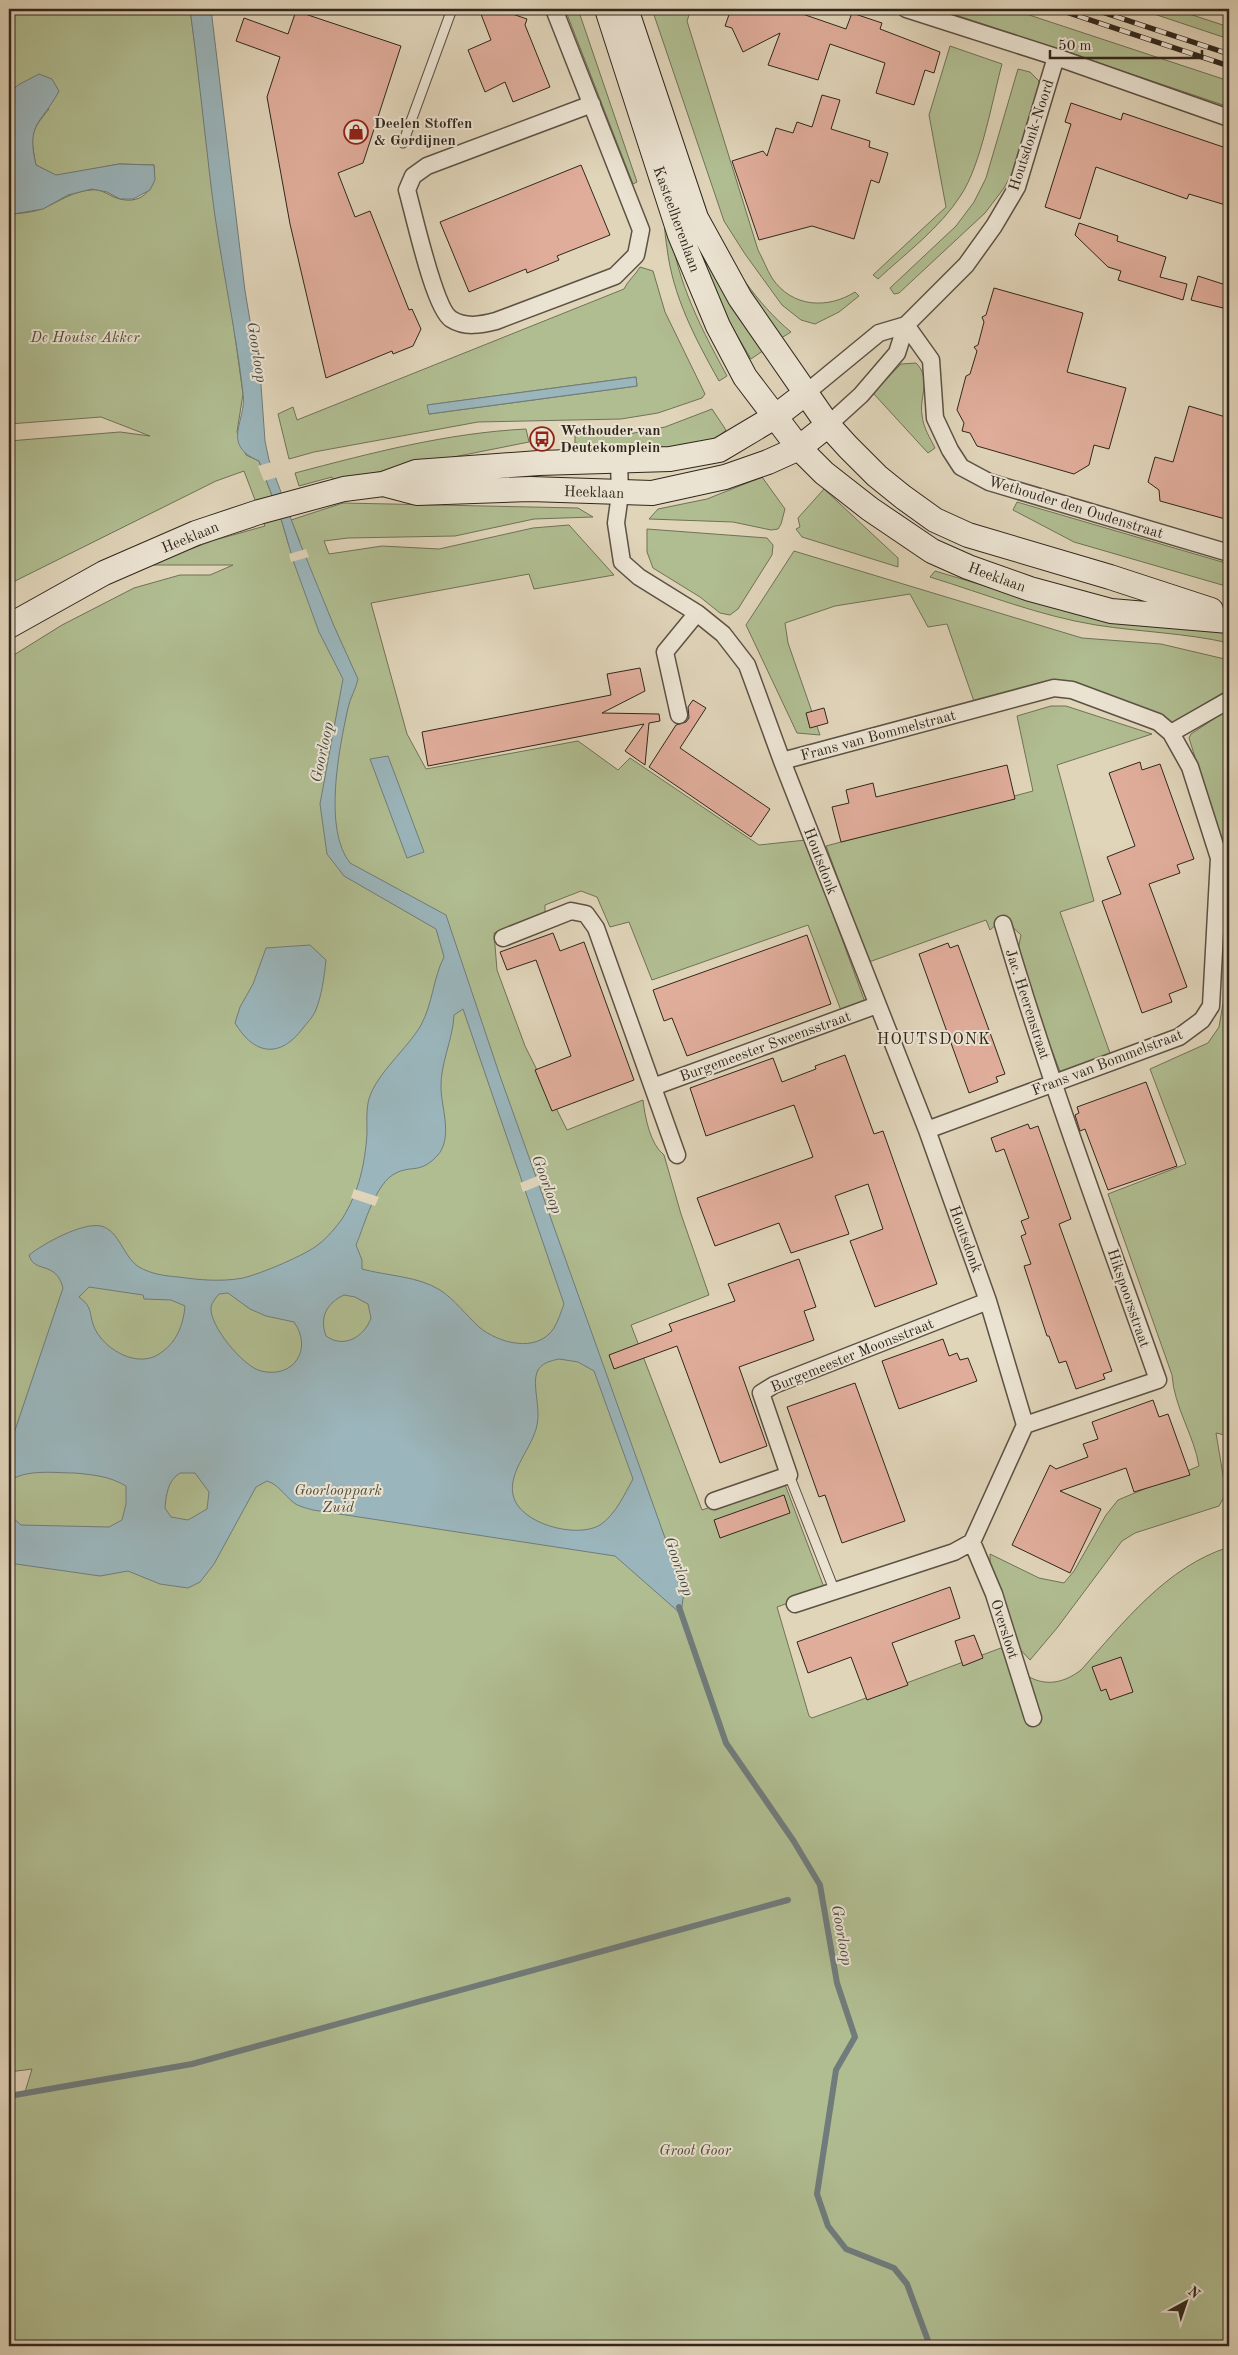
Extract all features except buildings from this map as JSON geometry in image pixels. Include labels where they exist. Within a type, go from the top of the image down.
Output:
[{"type":"main road","name":"Kasteelherenlaan","points":[[607,9],[680,235],[718,326],[745,377],[776,416]]},
{"type":"main road","name":"Kasteelherenlaan","points":[[626,9],[696,218],[740,298],[806,393]]},
{"type":"main road","name":"Heeklaan","points":[[9,626],[104,574],[196,533],[258,512],[344,489],[384,484],[416,472],[539,463],[670,459],[719,450],[776,416],[806,393],[828,426],[877,476],[935,520],[968,535],[1110,577],[1229,616]]},
{"type":"main road","name":"Heeklaan","points":[[776,416],[799,448],[824,472],[870,509],[932,551],[968,567],[1030,590],[1111,611],[1229,621]]},
{"type":"main road","name":"Heeklaan","points":[[384,484],[417,493],[530,490],[620,494],[652,493],[725,477],[799,448],[828,426]]},
{"type":"street","points":[[554,9],[592,104],[641,230],[636,255],[615,276],[496,322],[475,326],[451,319],[437,299],[407,190],[413,176],[427,166],[592,104]]},
{"type":"street","points":[[906,9],[1056,57],[1229,118]]},
{"type":"street","name":"Houtsdonk-Noord","points":[[828,426],[861,394],[897,353],[906,325],[966,265],[994,226],[1017,186],[1056,57]]},
{"type":"street","name":"Houtsdonk-Noord","points":[[806,393],[879,333],[906,325]]},
{"type":"street","name":"Wethouder den Oudenstraat","points":[[906,325],[931,360],[935,418],[950,450],[961,467],[989,482],[1229,553]]},
{"type":"street","points":[[619,462],[620,494],[616,523],[622,562],[639,577],[697,613],[723,634],[747,665],[782,761]]},
{"type":"street","points":[[679,715],[665,652],[697,613]]},
{"type":"street","name":"Frans van Bommelstraat","points":[[782,761],[1054,688],[1072,690],[1158,722],[1171,733],[1190,767],[1219,858],[1211,1006],[1202,1020],[1179,1037],[927,1130]]},
{"type":"street","points":[[1171,733],[1229,700]]},
{"type":"street","name":"Houtsdonk","points":[[782,761],[927,1130],[988,1301],[1025,1425]]},
{"type":"street","points":[[503,938],[571,911],[586,914],[596,928],[677,1155]]},
{"type":"street","name":"Jac. Heerenstraat","points":[[1003,924],[1032,1024],[1055,1083]]},
{"type":"street","name":"Burgemeester Sweensstraat","points":[[653,1087],[877,1005]]},
{"type":"street","name":"Hikspoorsstraat","points":[[1025,1425],[1158,1380],[1055,1083]]},
{"type":"street","name":"Burgemeester Moonsstraat","points":[[790,1475],[761,1393],[774,1385],[988,1301]]},
{"type":"street","points":[[794,1604],[836,1592],[954,1552],[972,1542],[1025,1425]]},
{"type":"street","points":[[714,1501],[790,1475]]},
{"type":"street","name":"Oversloot","points":[[972,1542],[994,1594],[1033,1718]]},
{"type":"lane","points":[[403,143],[452,9]]},
{"type":"lane","points":[[790,1475],[836,1592]]},
{"type":"green space","points":[[9,9],[190,9],[243,394],[237,432],[246,455],[259,461],[289,546],[300,542],[291,520],[343,503],[578,508],[593,517],[534,519],[455,536],[348,538],[324,541],[329,554],[382,546],[439,549],[533,528],[569,525],[614,575],[534,589],[529,574],[371,603],[407,734],[426,769],[578,741],[618,770],[630,758],[759,845],[806,840],[866,1005],[842,1013],[808,925],[652,980],[629,922],[610,927],[597,897],[581,891],[545,905],[545,915],[494,933],[497,970],[525,1046],[567,1130],[643,1100],[649,1130],[655,1144],[664,1155],[681,1214],[709,1295],[631,1325],[702,1510],[784,1482],[825,1590],[777,1607],[809,1716],[812,1718],[1001,1648],[1017,1668],[1036,1680],[1046,1682],[1069,1678],[1081,1670],[1130,1615],[1166,1582],[1206,1556],[1229,1547],[1229,2346],[9,2346],[9,2094],[25,2092],[32,2069],[9,2072],[9,658],[62,625],[134,588],[180,575],[210,575],[233,565],[147,565],[215,540],[265,526],[244,471],[216,481],[9,584],[9,441],[120,432],[150,436],[101,417],[9,424],[9,213],[14,214],[37,210],[72,194],[91,190],[99,190],[120,199],[128,200],[142,197],[151,187],[154,165],[119,164],[56,176],[36,165],[32,140],[33,134],[38,123],[49,109],[18,85],[9,94]]},
{"type":"green space","points":[[565,9],[578,9],[637,182],[633,184]]},
{"type":"green space","points":[[652,9],[691,9],[687,21],[758,250],[772,278],[780,288],[790,295],[811,303],[822,303],[845,298],[855,292],[859,296],[839,312],[815,324],[801,320],[782,305],[724,221]]},
{"type":"green space","points":[[938,9],[1011,9],[1229,81],[1229,107]]},
{"type":"green space","points":[[1139,9],[1174,9],[1229,27],[1229,39]]},
{"type":"green space","points":[[950,46],[1002,64],[980,150],[968,182],[953,207],[922,240],[878,279],[873,275],[946,207],[929,115]]},
{"type":"green space","points":[[1018,69],[1030,72],[1039,81],[1037,100],[1016,166],[1004,188],[985,213],[899,293],[894,294],[890,288],[956,226],[974,202],[986,178]]},
{"type":"green space","points":[[667,210],[675,256],[688,296],[705,335],[727,376],[719,381],[686,317],[674,283],[665,233]]},
{"type":"green space","points":[[684,222],[764,350],[751,359],[728,320],[711,283],[706,264]]},
{"type":"green space","points":[[710,226],[736,269],[756,296],[778,321],[791,332],[778,340],[714,241]]},
{"type":"green space","points":[[640,267],[653,271],[665,312],[705,394],[702,398],[658,413],[621,419],[478,422],[314,452],[289,459],[278,414],[293,407],[297,420],[624,289]],"holes":[[[636,377],[637,386],[429,414],[428,405]]]},
{"type":"green space","points":[[916,363],[921,369],[924,381],[923,419],[935,448],[928,453],[873,393],[901,364]]},
{"type":"green space","points":[[712,409],[726,430],[716,439],[644,453],[575,443],[575,435],[629,434],[665,427]]},
{"type":"green space","points":[[526,429],[529,442],[333,481],[332,477],[299,486],[295,473],[381,451],[438,439]]},
{"type":"green space","points":[[762,477],[785,509],[778,529],[771,530],[733,522],[649,519],[658,509],[707,499]]},
{"type":"green space","points":[[824,489],[898,558],[898,567],[802,537],[796,529],[800,527],[798,518]]},
{"type":"green space","points":[[1017,502],[1229,564],[1229,587],[1074,542],[1013,510]]},
{"type":"green space","points":[[647,529],[767,538],[773,545],[772,555],[738,609],[730,615],[720,613],[700,597],[653,568],[647,552]]},
{"type":"green space","points":[[794,551],[1082,638],[1161,644],[1229,660],[1229,689],[1172,723],[1076,688],[977,710],[947,624],[928,627],[910,594],[835,606],[785,623],[788,643],[820,735],[797,733],[746,625]]},
{"type":"green space","points":[[935,571],[1022,597],[1229,631],[1229,643],[1196,637],[1096,625],[1054,616],[930,577]]},
{"type":"green space","points":[[1051,706],[1066,706],[1152,734],[1057,765],[1094,901],[1060,912],[1111,1056],[1061,1074],[1019,964],[1017,955],[1021,935],[1007,922],[998,923],[990,930],[986,920],[869,962],[826,846],[1033,791],[1017,716]]},
{"type":"green space","points":[[1229,709],[1229,1436],[1216,1433],[1226,1493],[1219,1506],[1135,1533],[1122,1541],[1057,1628],[1030,1660],[1018,1647],[990,1566],[990,1554],[1039,1578],[1064,1583],[1074,1571],[1106,1515],[1118,1500],[1199,1466],[1193,1443],[1176,1398],[1172,1375],[1108,1194],[1186,1164],[1150,1069],[1208,1043],[1219,1027],[1223,1003],[1228,862],[1189,738],[1191,734]]},
{"type":"water","points":[[190,9],[211,9],[245,291],[261,385],[265,441],[269,460],[300,543],[358,679],[348,708],[338,766],[335,810],[337,830],[342,848],[350,863],[446,915],[500,1076],[684,1591],[681,1614],[615,1556],[313,1510],[295,1503],[278,1487],[267,1481],[256,1487],[214,1564],[200,1582],[188,1588],[160,1584],[128,1571],[100,1576],[9,1563],[9,1448],[63,1288],[60,1279],[55,1274],[35,1264],[29,1255],[43,1245],[74,1231],[84,1227],[101,1226],[113,1233],[134,1263],[153,1273],[203,1280],[227,1280],[251,1276],[294,1259],[319,1244],[342,1219],[353,1199],[365,1156],[369,1099],[378,1080],[421,1025],[428,1008],[437,973],[444,957],[436,929],[344,876],[327,854],[320,804],[343,679],[319,632],[294,563],[282,522],[259,461],[247,454],[238,440],[243,393],[214,212]],"holes":[[[463,1009],[564,1304],[554,1328],[547,1336],[538,1341],[517,1343],[496,1338],[479,1327],[450,1298],[431,1285],[412,1279],[362,1269],[362,1260],[356,1245],[376,1195],[389,1178],[396,1173],[421,1167],[431,1162],[442,1149],[445,1141],[446,1133],[441,1079],[454,1015]],[[89,1287],[143,1295],[144,1299],[171,1300],[185,1306],[178,1334],[170,1345],[159,1354],[151,1358],[142,1359],[123,1355],[107,1344],[95,1329],[89,1308],[79,1297]],[[228,1293],[250,1309],[266,1316],[294,1322],[302,1342],[297,1360],[283,1371],[261,1371],[254,1368],[237,1354],[221,1335],[212,1315],[211,1307],[219,1294]],[[344,1295],[355,1297],[368,1304],[371,1318],[364,1331],[353,1339],[346,1341],[333,1340],[326,1336],[323,1323],[324,1317],[333,1302]],[[559,1359],[578,1362],[594,1371],[633,1479],[619,1504],[606,1521],[590,1529],[564,1529],[537,1521],[526,1514],[518,1505],[513,1495],[512,1486],[517,1468],[531,1442],[537,1425],[538,1412],[535,1384],[537,1372],[543,1364]],[[42,1472],[101,1476],[126,1486],[126,1504],[122,1520],[109,1527],[21,1525],[12,1517],[11,1480],[25,1474]],[[180,1473],[195,1473],[209,1492],[207,1509],[188,1520],[171,1517],[165,1508],[167,1493],[173,1480]]]},
{"type":"water","points":[[39,74],[52,79],[59,91],[34,132],[33,151],[36,165],[56,175],[119,164],[154,165],[155,180],[150,190],[133,199],[120,199],[107,192],[92,189],[68,195],[43,209],[9,213],[9,94],[18,85]]},
{"type":"water","points":[[636,377],[637,386],[429,414],[427,405]]},
{"type":"water","points":[[388,756],[424,852],[407,858],[370,759]]},
{"type":"water","points":[[310,945],[326,960],[321,993],[315,1012],[294,1038],[285,1045],[268,1049],[250,1042],[235,1023],[240,1007],[253,984],[266,948]]},
{"type":"pier","points":[[272,462],[278,477],[264,481],[258,466]]},
{"type":"pier","points":[[306,549],[309,557],[291,562],[289,554]]},
{"type":"pier","points":[[540,1175],[543,1184],[523,1192],[520,1183]]},
{"type":"pier","points":[[354,1189],[379,1197],[375,1206],[351,1198]]},
{"type":"waterway","name":"Goorloop","points":[[679,1607],[726,1743],[793,1840],[820,1885],[837,1983],[855,2037],[836,2070],[817,2194],[828,2226],[846,2249],[894,2268],[907,2284],[930,2346]]},
{"type":"waterway","points":[[15,2095],[192,2064],[788,1900]]},
{"type":"railway","points":[[1057,9],[1229,66]]},
{"type":"railway","points":[[1093,9],[1229,54]]},
{"type":"place","name":"Deelen Stoffen & Gordijnen","points":[[356,132]]},
{"type":"place","name":"Wethouder van Deutekomplein","points":[[542,439]]},
{"type":"district","name":"HOUTSDONK","points":[[934,1038]]},
{"type":"park label","name":"De Houtse Akker","points":[[85,337]]},
{"type":"park label","name":"Goorlooppark Zuid","points":[[338,1498]]},
{"type":"park label","name":"Groot Goor","points":[[695,2150]]}]
